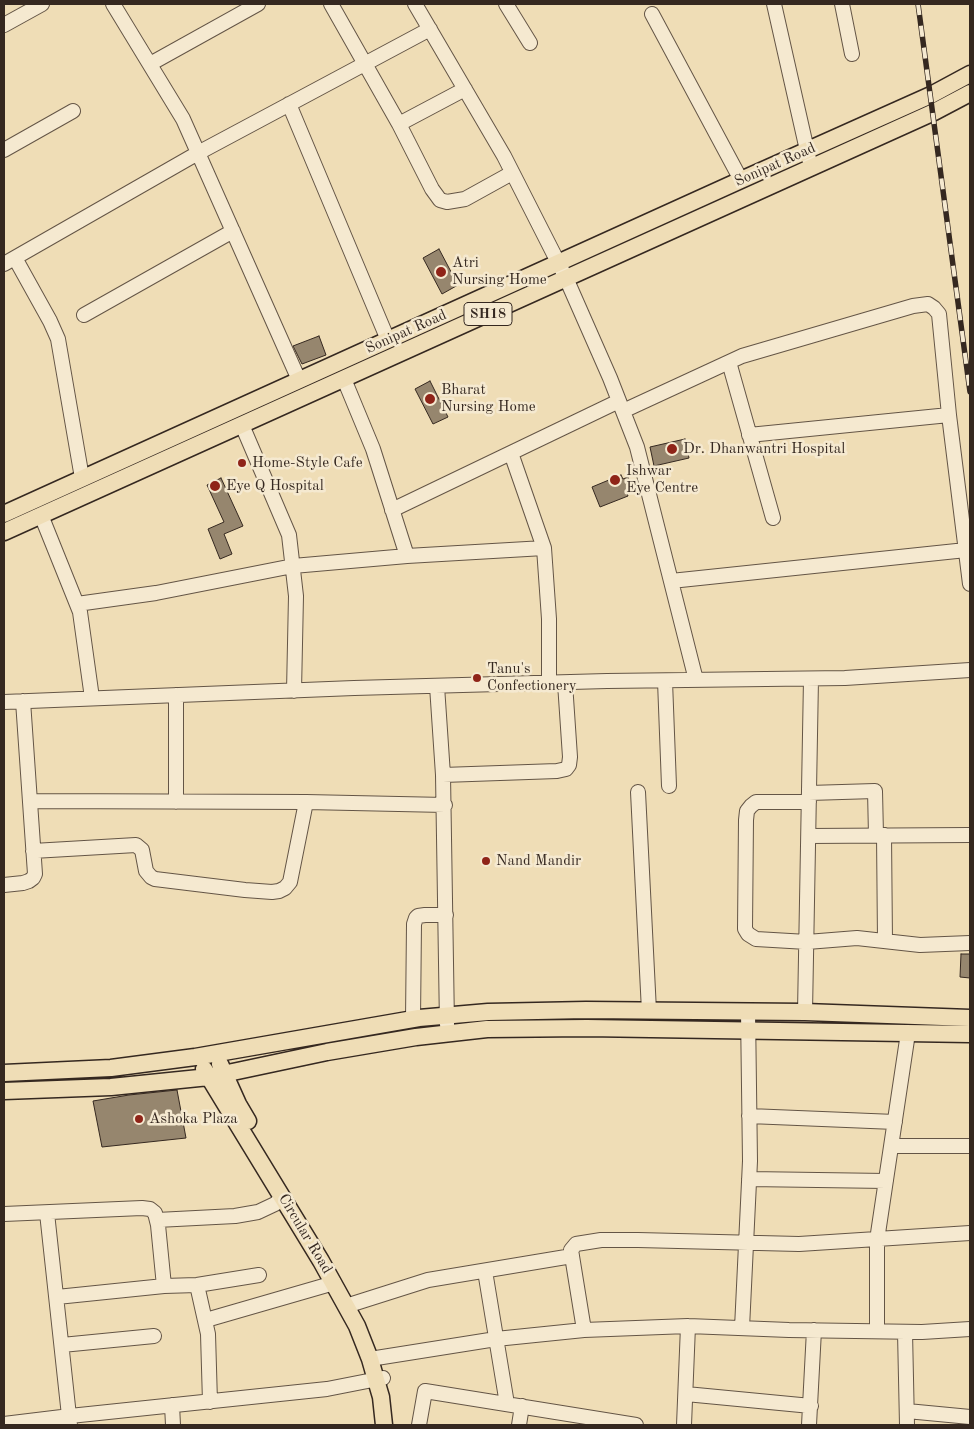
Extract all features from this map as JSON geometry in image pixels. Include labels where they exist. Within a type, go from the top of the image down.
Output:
[{"type":"main road","name":"Sonipat Road","points":[[4,514],[931,95],[970,74]]},
{"type":"main road","name":"Sonipat Road","points":[[4,532],[934,112],[970,93]]},
{"type":"main road","points":[[536,1011],[536,1028]]},
{"type":"main road","points":[[4,1073],[110,1068],[196,1057],[413,1019],[488,1012],[805,1012],[970,1018]]},
{"type":"main road","points":[[4,1091],[111,1087],[217,1075],[327,1052],[416,1037],[487,1029],[586,1028],[970,1034]]},
{"type":"main road","name":"Circular Road","points":[[215,1053],[217,1075],[283,1197],[334,1283],[369,1332],[374,1358],[390,1411],[391,1425]]},
{"type":"main road","name":"Circular Road","points":[[196,1057],[217,1075],[238,1104],[334,1267],[350,1305]]},
{"type":"main road","name":"Circular Road","points":[[380,1379],[384,1425]]},
{"type":"street","points":[[4,25],[42,4]]},
{"type":"street","points":[[113,4],[183,119],[299,380]]},
{"type":"street","points":[[150,64],[256,4]]},
{"type":"street","points":[[331,4],[366,63],[432,189],[440,200],[447,202],[465,199],[512,173]]},
{"type":"street","points":[[415,4],[512,173],[566,278],[621,406],[637,447],[696,680]]},
{"type":"street","points":[[506,4],[530,43]]},
{"type":"street","points":[[777,4],[811,167]]},
{"type":"street","points":[[842,4],[852,54]]},
{"type":"street","points":[[652,14],[741,180]]},
{"type":"street","points":[[82,478],[58,339],[50,321],[9,261],[198,153],[430,29]]},
{"type":"street","points":[[399,124],[465,90]]},
{"type":"street","points":[[289,104],[388,340]]},
{"type":"street","points":[[4,150],[73,111]]},
{"type":"street","points":[[84,315],[232,231]]},
{"type":"street","points":[[392,510],[511,453],[742,356],[920,304],[928,304],[939,314],[949,415],[970,584]]},
{"type":"street","points":[[729,362],[773,518]]},
{"type":"street","points":[[344,378],[373,449],[407,556]]},
{"type":"street","points":[[749,435],[949,415]]},
{"type":"street","points":[[242,425],[288,535],[296,596],[294,691]]},
{"type":"street","points":[[511,453],[544,548],[549,619],[549,683]]},
{"type":"street","points":[[41,516],[80,612],[92,698]]},
{"type":"street","points":[[77,604],[156,593],[292,566],[407,556],[544,548]]},
{"type":"street","points":[[671,581],[966,550]]},
{"type":"street","points":[[4,702],[565,682],[845,678],[970,670]]},
{"type":"street","points":[[805,1012],[811,678]]},
{"type":"street","points":[[665,680],[669,786]]},
{"type":"street","points":[[444,775],[557,771],[566,769],[569,765],[570,757],[565,682]]},
{"type":"street","points":[[437,686],[444,775],[447,1034]]},
{"type":"street","points":[[176,695],[176,802]]},
{"type":"street","points":[[4,885],[23,883],[33,878],[35,874],[23,701]]},
{"type":"street","points":[[885,941],[880,835],[875,791],[756,802],[751,806],[747,811],[746,820],[745,929],[748,934],[756,939],[807,942],[858,938],[920,945],[970,943]]},
{"type":"street","points":[[638,792],[649,1011]]},
{"type":"street","points":[[30,801],[306,802],[444,805]]},
{"type":"street","points":[[33,851],[136,846],[142,850],[146,871],[155,879],[245,890],[278,891],[285,888],[290,882],[306,802]]},
{"type":"street","points":[[808,836],[970,835]]},
{"type":"street","points":[[413,1019],[414,924],[418,916],[446,915]]},
{"type":"street","points":[[742,1328],[749,1179],[748,1012]]},
{"type":"street","points":[[877,1331],[877,1240],[908,1033]]},
{"type":"street","points":[[749,1116],[895,1122]]},
{"type":"street","points":[[891,1146],[970,1146]]},
{"type":"street","points":[[749,1179],[886,1181]]},
{"type":"street","points":[[157,1220],[235,1216],[258,1212],[275,1204],[283,1197]]},
{"type":"street","points":[[4,1214],[150,1209],[155,1213],[157,1220],[164,1286]]},
{"type":"street","points":[[47,1213],[70,1421]]},
{"type":"street","points":[[584,1330],[571,1250],[576,1244],[601,1240],[638,1240],[799,1244],[970,1233]]},
{"type":"street","points":[[350,1305],[428,1280],[572,1256]]},
{"type":"street","points":[[485,1270],[507,1404]]},
{"type":"street","points":[[56,1297],[164,1286],[197,1285],[259,1275]]},
{"type":"street","points":[[206,1320],[334,1283]]},
{"type":"street","points":[[197,1285],[208,1334],[210,1402]]},
{"type":"street","points":[[684,1425],[688,1326]]},
{"type":"street","points":[[374,1358],[496,1338],[584,1330],[688,1326],[905,1332],[970,1329]]},
{"type":"street","points":[[809,1425],[814,1330]]},
{"type":"street","points":[[905,1332],[907,1418],[970,1417]]},
{"type":"street","points":[[62,1346],[154,1336]]},
{"type":"street","points":[[4,1424],[70,1421],[172,1406],[327,1390],[380,1379]]},
{"type":"street","points":[[419,1425],[425,1390],[522,1406],[571,1420],[636,1425]]},
{"type":"street","points":[[686,1394],[811,1406]]},
{"type":"street","points":[[172,1406],[173,1425]]},
{"type":"street","points":[[519,1425],[522,1406]]},
{"type":"building","points":[[439,249],[458,285],[442,294],[423,258]]},
{"type":"building","points":[[319,336],[326,355],[302,364],[293,346]]},
{"type":"building","points":[[430,381],[448,417],[433,424],[415,389]]},
{"type":"building","points":[[685,439],[689,458],[654,466],[650,447]]},
{"type":"building","points":[[621,475],[623,479],[628,477],[632,487],[626,490],[628,496],[600,507],[592,487]]},
{"type":"building","points":[[221,478],[243,526],[224,534],[232,554],[220,559],[208,529],[224,522],[207,485]]},
{"type":"building","points":[[961,954],[970,954],[970,978],[960,977]]},
{"type":"building","name":"Ashoka Plaza","points":[[177,1090],[186,1138],[102,1147],[93,1101]]},
{"type":"railway","points":[[918,4],[970,392]]},
{"type":"place","name":"Atri Nursing Home","points":[[441,272]]},
{"type":"place","name":"Bharat Nursing Home","points":[[430,399]]},
{"type":"place","name":"Dr. Dhanwantri Hospital","points":[[672,449]]},
{"type":"place","name":"Home-Style Cafe","points":[[242,463]]},
{"type":"place","name":"Ishwar Eye Centre","points":[[615,480]]},
{"type":"place","name":"Eye Q Hospital","points":[[215,486]]},
{"type":"place","name":"Tanu's Confectionery","points":[[477,678]]},
{"type":"place","name":"Nand Mandir","points":[[486,861]]},
{"type":"place","name":"Ashoka Plaza","points":[[139,1119]]}]
